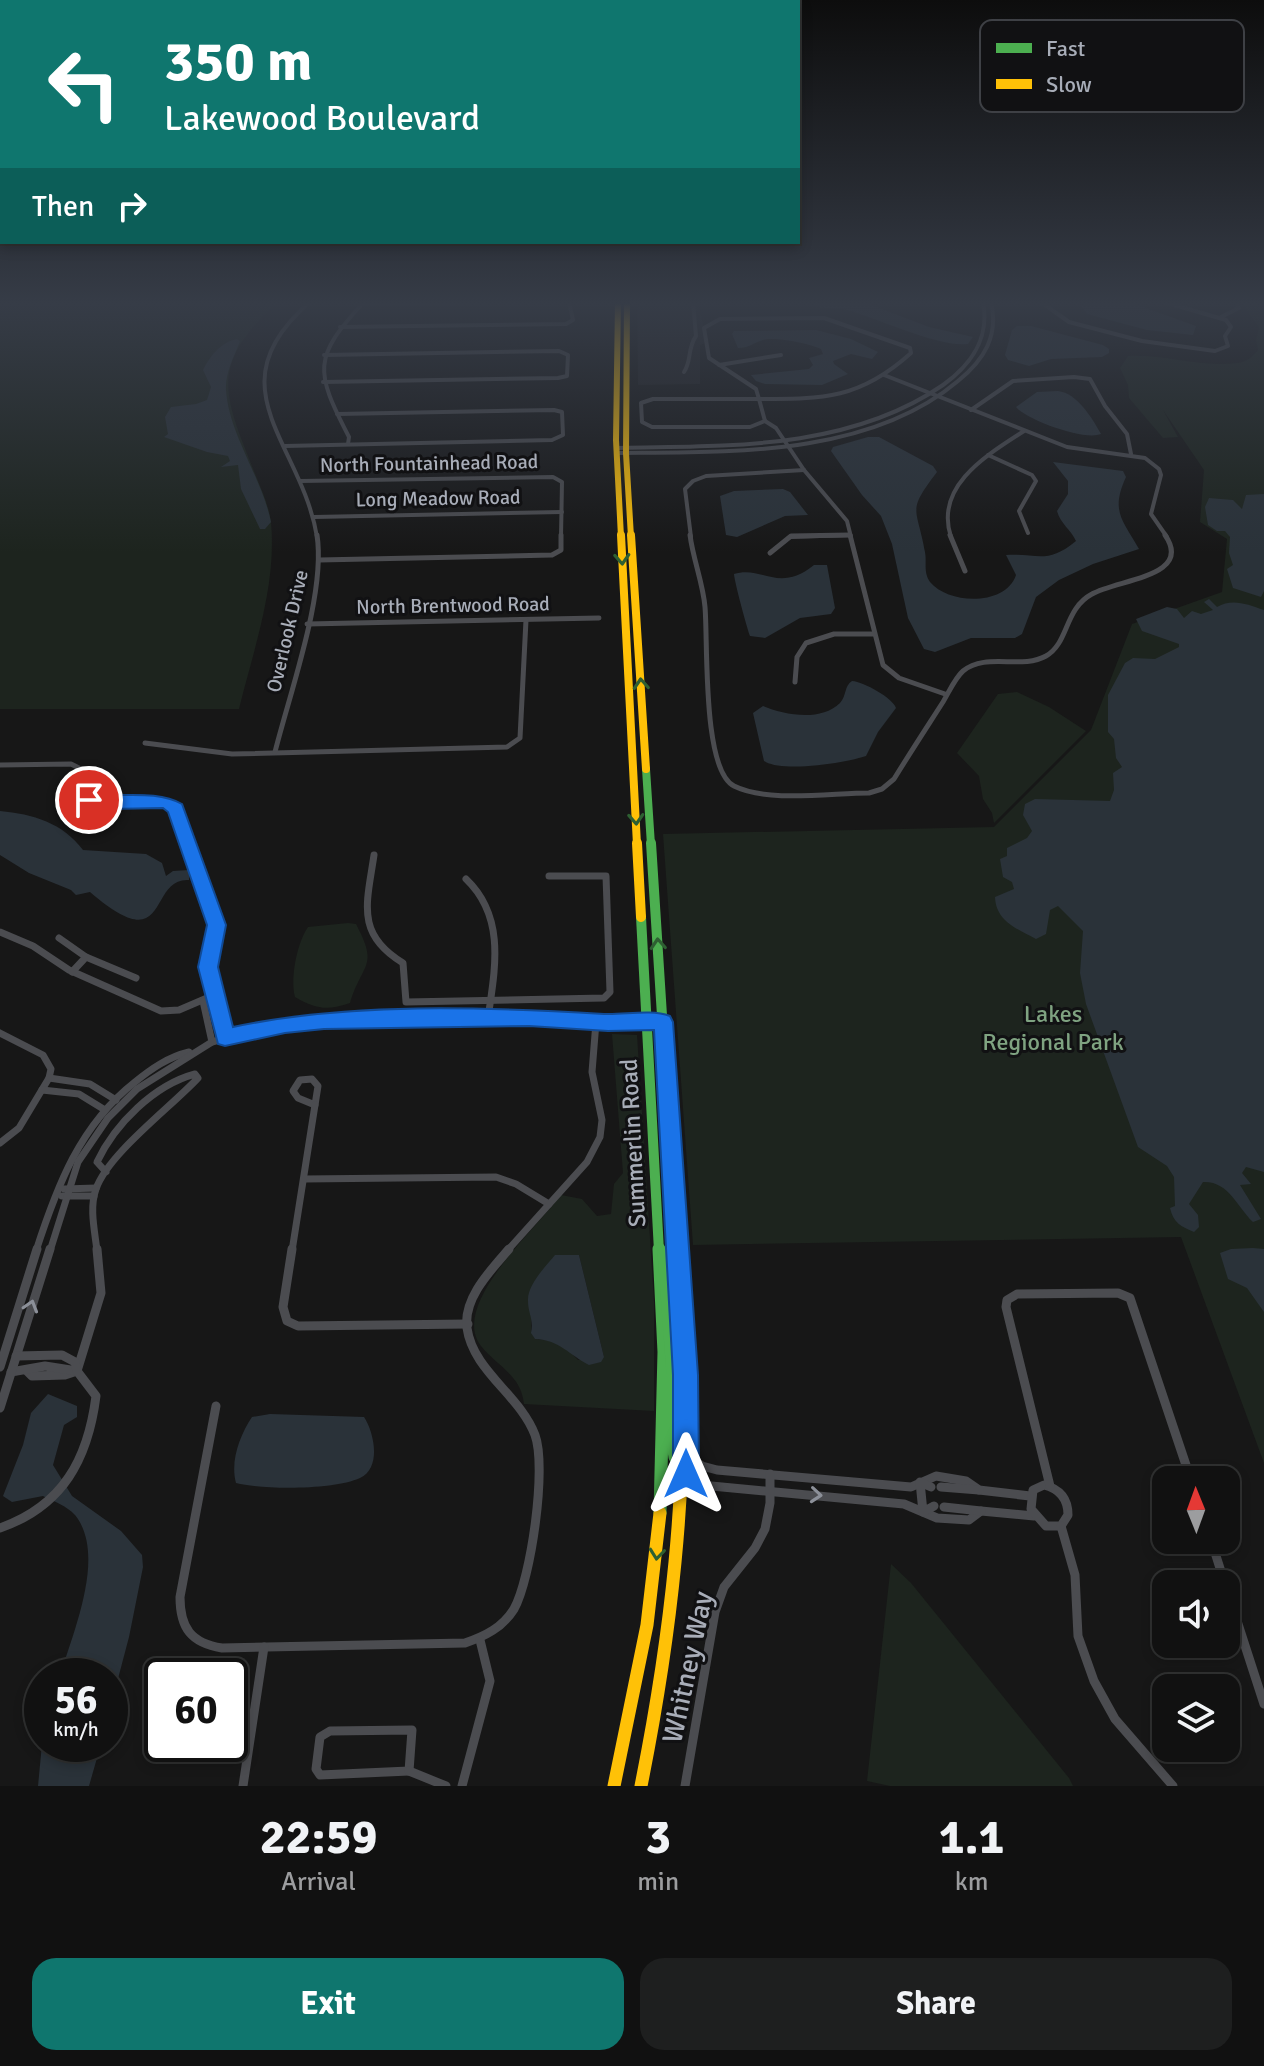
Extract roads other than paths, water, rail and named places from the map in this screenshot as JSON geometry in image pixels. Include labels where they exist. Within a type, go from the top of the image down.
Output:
[{"type":"main road","name":"Summerlin Road","points":[[614,1786],[643,1651],[661,1512],[665,1389],[620,385]]},
{"type":"main road","name":"Summerlin Road","points":[[624,385],[622,451],[684,1338],[687,1455],[675,1606],[641,1786]]},
{"type":"main road","points":[[657,1219],[668,1274],[674,1452],[686,1474]]},
{"type":"street","name":"Overlook Drive","points":[[264,385],[264,396],[314,517],[319,560],[307,624],[275,752]]},
{"type":"street","points":[[324,385],[349,437],[348,444]]},
{"type":"street","points":[[751,385],[759,399],[765,421],[776,428],[804,470],[843,514],[878,655],[891,674],[945,694]]},
{"type":"street","points":[[765,421],[750,427],[652,427],[642,422],[641,403],[649,399],[836,397],[865,385]]},
{"type":"street","points":[[804,470],[706,476],[693,481],[685,489],[693,556],[705,606],[705,673],[722,775],[732,785],[759,794],[869,793],[882,789],[894,779],[945,694],[969,667],[992,661],[1026,661],[1049,655],[1061,642],[1070,613],[1087,596],[1164,569],[1172,560],[1173,546],[1151,514],[1161,475],[1159,469],[1145,458],[1067,447],[908,385]]},
{"type":"street","points":[[785,443],[863,423],[930,395],[943,385]]},
{"type":"street","points":[[622,451],[716,452],[860,430],[902,415],[938,398],[955,385]]},
{"type":"street","points":[[970,411],[1007,385]]},
{"type":"street","points":[[1094,385],[1127,434],[1131,454]]},
{"type":"street","points":[[285,446],[553,440],[563,435],[562,412],[554,410],[337,414]]},
{"type":"street","points":[[965,571],[945,512],[966,474],[1024,431]]},
{"type":"street","points":[[988,455],[1032,475],[1036,481],[1019,511],[1028,533]]},
{"type":"street","name":"North Fountainhead Road","points":[[300,481],[559,478],[562,482],[562,512]]},
{"type":"street","points":[[319,560],[558,553],[561,550],[562,512]]},
{"type":"street","name":"Long Meadow Road","points":[[314,517],[562,512]]},
{"type":"street","points":[[770,553],[791,536],[850,535]]},
{"type":"street","name":"North Brentwood Road","points":[[307,624],[599,618]]},
{"type":"street","points":[[145,743],[232,754],[445,749],[514,744],[520,738],[526,620]]},
{"type":"street","points":[[795,682],[798,654],[811,640],[827,635],[874,634]]},
{"type":"street","points":[[0,765],[71,764],[81,769],[89,800],[166,802],[176,808],[217,925],[208,967],[225,1038]]},
{"type":"street","points":[[374,855],[365,923],[379,949],[403,963],[407,972],[406,1002],[604,998],[610,992],[606,876],[549,876]]},
{"type":"street","points":[[466,879],[483,895],[493,927],[496,964],[488,1018]]},
{"type":"street","points":[[0,932],[33,946],[72,972],[161,1011],[179,1010],[214,995]]},
{"type":"street","points":[[59,938],[86,957],[136,978]]},
{"type":"street","points":[[72,972],[86,957]]},
{"type":"street","points":[[203,1001],[212,1042]]},
{"type":"street","points":[[30,1369],[0,1367],[55,1192],[72,1153],[118,1101],[193,1051],[225,1038],[304,1022],[488,1018],[663,1022]]},
{"type":"street","points":[[216,1406],[179,1611],[188,1637],[198,1644],[222,1648],[465,1643],[480,1640],[494,1632],[512,1612],[526,1583],[539,1458],[534,1434],[522,1411],[475,1357],[468,1324],[470,1304],[481,1282],[587,1162],[600,1137],[602,1110],[593,1076],[596,1022]]},
{"type":"street","points":[[0,1033],[43,1055],[51,1069],[49,1078],[19,1128],[0,1143]]},
{"type":"street","points":[[77,1371],[101,1293],[94,1217],[95,1192],[106,1172],[198,1078],[195,1074],[171,1080],[114,1134],[97,1162],[106,1172]]},
{"type":"street","points":[[49,1078],[90,1084],[118,1101]]},
{"type":"street","points":[[70,1091],[76,1081]]},
{"type":"street","points":[[42,1090],[70,1091],[86,1096],[107,1112]]},
{"type":"street","points":[[315,1105],[283,1307],[287,1321],[298,1326],[468,1324]]},
{"type":"street","points":[[0,1408],[66,1192],[107,1112]]},
{"type":"street","points":[[304,1179],[496,1177],[516,1184],[549,1204]]},
{"type":"street","points":[[55,1192],[95,1192]]},
{"type":"street","points":[[1050,1486],[1006,1307],[1007,1300],[1017,1294],[1118,1293],[1130,1298],[1186,1466]]},
{"type":"street","points":[[37,1355],[30,1369],[32,1376],[65,1375],[77,1371]]},
{"type":"street","points":[[0,1528],[20,1523],[44,1504],[69,1476],[89,1440],[96,1396],[77,1371],[75,1362],[62,1355],[16,1356]]},
{"type":"street","points":[[687,1455],[707,1469],[911,1487],[936,1476],[966,1481],[979,1490]]},
{"type":"street","points":[[686,1474],[701,1485],[904,1504],[937,1518],[969,1520],[981,1511]]},
{"type":"street","name":"Whitney Way","points":[[685,1786],[715,1612],[724,1587],[755,1548],[765,1529],[770,1474]]},
{"type":"street","points":[[920,1482],[936,1487],[1030,1496]]},
{"type":"street","points":[[920,1482],[923,1512]]},
{"type":"street","points":[[1034,1516],[1030,1496],[1038,1486],[1050,1486],[1062,1494],[1069,1509],[1061,1526],[1075,1575],[1078,1636],[1094,1681],[1115,1719],[1173,1786]]},
{"type":"street","points":[[923,1512],[939,1506],[1034,1516],[1046,1526],[1061,1526]]},
{"type":"street","points":[[1240,1629],[1264,1704]]},
{"type":"street","points":[[462,1786],[490,1681],[480,1640]]},
{"type":"street","points":[[243,1786],[264,1647]]},
{"type":"street","points":[[409,1771],[412,1730],[330,1731],[320,1737],[316,1760],[320,1775],[409,1771],[446,1786]]},
{"type":"park label","name":"Lakes Regional Park","points":[[1053,1028]]}]
